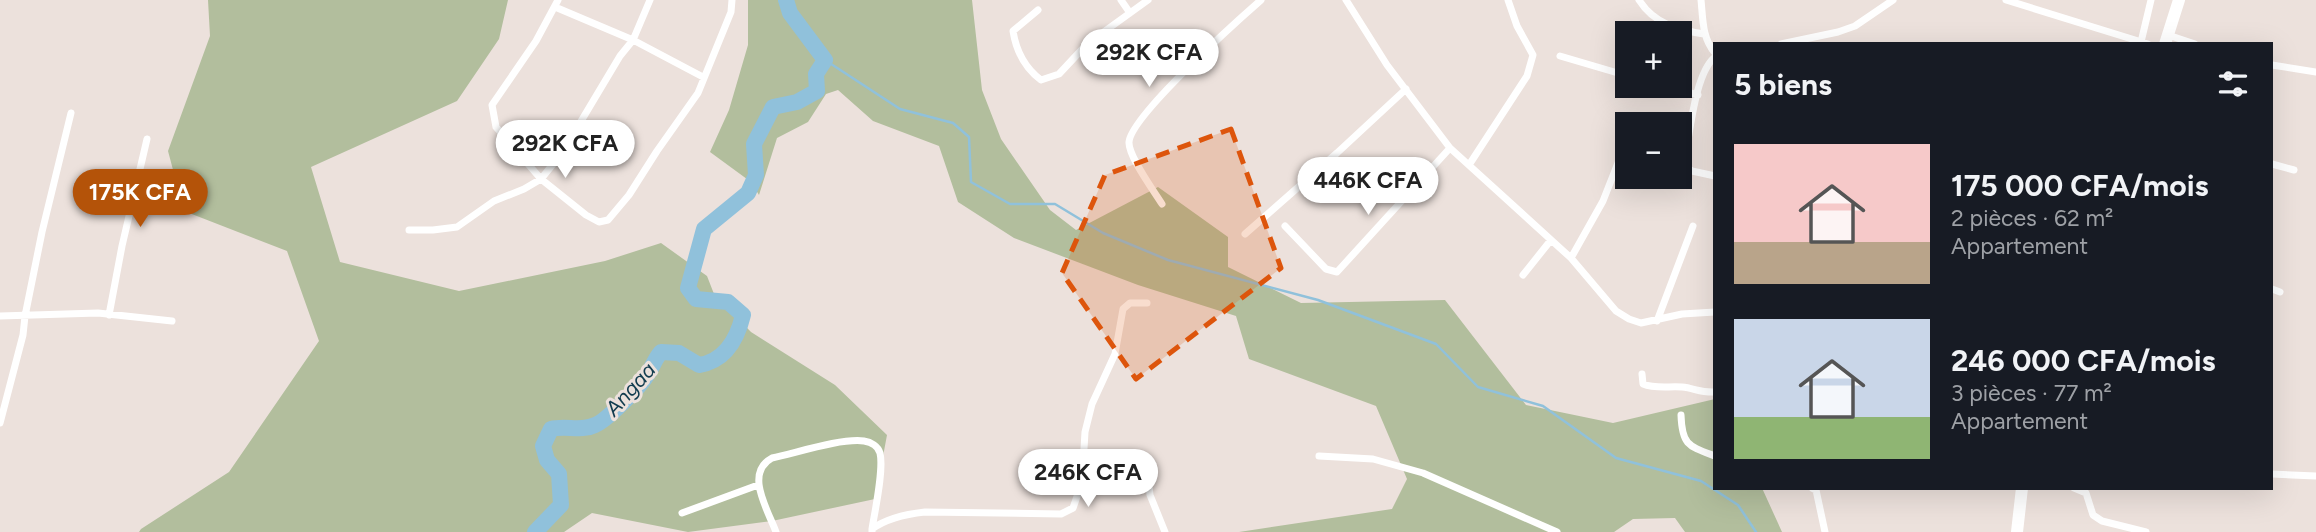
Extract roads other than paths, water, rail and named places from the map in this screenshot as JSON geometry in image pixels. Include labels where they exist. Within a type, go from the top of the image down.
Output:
[{"type":"highway","points":[[2167,40],[2179,0]]},
{"type":"highway","points":[[2017,532],[2022,490]]},
{"type":"street","points":[[409,230],[457,227],[494,201],[541,179],[562,153],[620,56],[633,40],[650,0]]},
{"type":"street","points":[[703,77],[556,4],[514,75],[492,105],[496,127],[541,179],[586,215],[599,222],[608,220],[629,195],[698,93],[728,21],[732,0]]},
{"type":"street","points":[[1121,0],[1130,13]]},
{"type":"street","points":[[1038,10],[1013,31],[1016,50],[1034,75],[1041,80],[1059,74],[1087,44],[1148,0]]},
{"type":"street","points":[[1162,204],[1129,150],[1129,139],[1144,117],[1187,68],[1261,0]]},
{"type":"street","points":[[1346,0],[1387,65],[1450,148],[1571,258],[1616,311],[1641,323],[1682,314],[1713,312]]},
{"type":"street","points":[[1469,165],[1532,65],[1533,55],[1517,26],[1508,0]]},
{"type":"street","points":[[1639,0],[1653,17],[1683,30],[1704,34]]},
{"type":"street","points":[[1701,0],[1704,34],[1713,52]]},
{"type":"street","points":[[1790,42],[1854,26],[1893,0]]},
{"type":"street","points":[[2006,0],[2142,42]]},
{"type":"street","points":[[2145,42],[2151,0]]},
{"type":"street","points":[[1560,56],[1615,72]]},
{"type":"street","points":[[1713,57],[1698,95],[1685,158],[1686,167],[1692,171],[1713,176]]},
{"type":"street","points":[[2273,65],[2316,72]]},
{"type":"street","points":[[1245,234],[1406,89]]},
{"type":"street","points":[[1692,93],[1698,95]]},
{"type":"street","points":[[0,423],[23,335],[44,222],[71,113]]},
{"type":"street","points":[[109,315],[146,139]]},
{"type":"street","points":[[1285,226],[1326,270],[1337,272],[1450,148]]},
{"type":"street","points":[[2273,164],[2294,170]]},
{"type":"street","points":[[1571,258],[1603,201],[1615,170]]},
{"type":"street","points":[[1657,321],[1693,226]]},
{"type":"street","points":[[1523,275],[1551,240]]},
{"type":"street","points":[[2273,289],[2280,292]]},
{"type":"street","points":[[872,531],[878,524],[925,512],[1061,514],[1073,508],[1082,482],[1084,432],[1092,404],[1115,354],[1123,309],[1130,303],[1147,303]]},
{"type":"street","points":[[0,316],[109,315],[172,321]]},
{"type":"street","points":[[1642,374],[1643,384],[1649,386],[1686,387],[1701,393],[1713,392]]},
{"type":"street","points":[[1681,415],[1682,436],[1691,448],[1713,455]]},
{"type":"street","points":[[776,532],[758,485],[757,478],[764,462],[846,442],[864,441],[876,445],[880,451],[881,464],[872,531]]},
{"type":"street","points":[[1085,454],[1140,454],[1146,457],[1150,495],[1164,532]]},
{"type":"street","points":[[1319,456],[1373,459],[1423,473],[1557,532]]},
{"type":"street","points":[[2273,474],[2316,476]]},
{"type":"street","points":[[682,513],[758,485]]},
{"type":"street","points":[[1815,490],[1825,532]]},
{"type":"street","points":[[2079,490],[2086,493],[2093,515],[2102,521],[2146,532]]},
{"type":"waterway","name":"Angaa","points":[[535,532],[561,505],[559,474],[547,460],[543,446],[551,429],[584,428],[600,422],[638,387],[661,352],[679,353],[699,365],[708,363],[723,354],[737,333],[743,315],[728,302],[696,299],[688,288],[704,229],[748,193],[756,175],[754,144],[773,107],[797,102],[817,91],[816,74],[825,60],[790,13],[786,0]]},
{"type":"waterway","points":[[825,60],[900,109],[953,123],[969,137],[971,182],[1010,204],[1055,204],[1103,233],[1168,260],[1318,300],[1436,344],[1478,387],[1543,406],[1616,458],[1701,481],[1713,489]]},
{"type":"waterway","points":[[1715,490],[1738,505],[1756,532]]}]
